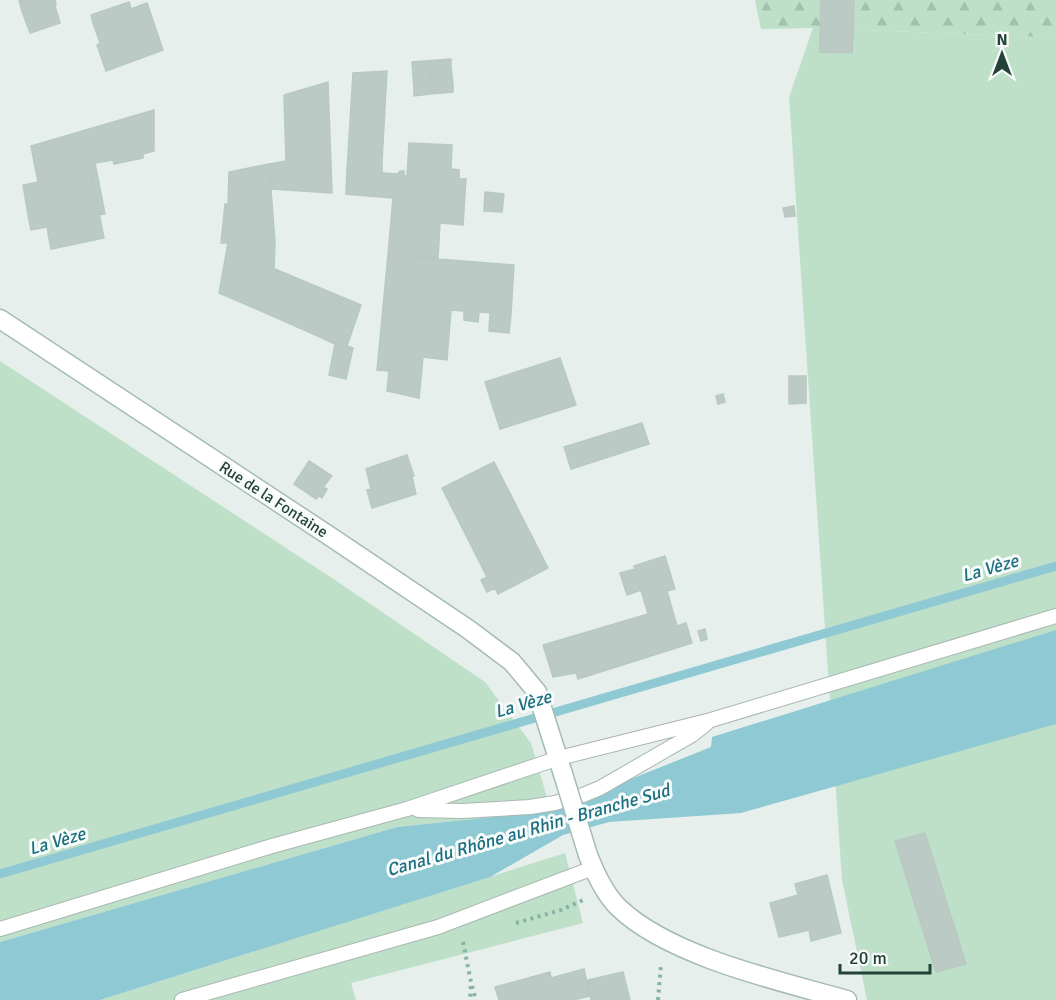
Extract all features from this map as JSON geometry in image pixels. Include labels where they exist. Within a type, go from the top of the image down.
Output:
[{"type":"street","name":"Rue de la Fontaine","points":[[0,319],[468,629],[512,662],[537,692],[559,760]]},
{"type":"street","points":[[559,760],[590,861],[605,891],[618,906],[651,932],[724,963],[847,1000]]},
{"type":"lane","points":[[0,929],[272,846],[407,809],[559,760],[711,720],[1056,616]]},
{"type":"lane","points":[[407,809],[462,811],[530,807],[574,798],[600,788],[692,735],[711,720]]},
{"type":"lane","points":[[182,1000],[438,927],[590,861]]},
{"type":"path","points":[[463,940],[476,1000]]},
{"type":"path","points":[[658,1000],[659,969],[668,940]]},
{"type":"path","points":[[470,1000],[471,982]]},
{"type":"green space","points":[[755,0],[1056,0],[1056,33],[1039,37],[813,28],[761,29]]},
{"type":"green space","points":[[813,28],[1039,37],[1056,33],[1056,1000],[867,1000],[842,880],[789,97]]},
{"type":"green space","points":[[0,361],[335,580],[485,682],[531,743],[551,811],[397,827],[0,942]]},
{"type":"green space","points":[[565,853],[583,923],[351,983],[356,1000],[100,1000]]},
{"type":"water","name":"Canal du Rhône au Rhin - Branche Sud","points":[[1056,630],[1056,724],[741,813],[609,822],[563,835],[490,877],[100,1000],[0,1000],[0,942],[397,827],[551,811],[711,747],[712,737]]},
{"type":"building","points":[[19,0],[55,0],[56,5],[29,14],[22,11]]},
{"type":"building","points":[[821,0],[854,0],[853,34],[820,35]]},
{"type":"building","points":[[129,2],[131,9],[93,23],[91,15]]},
{"type":"building","points":[[147,3],[163,50],[106,71],[97,45],[100,43],[93,23]]},
{"type":"building","points":[[55,6],[60,23],[30,33],[22,11],[29,14]]},
{"type":"building","points":[[853,34],[852,53],[820,52],[820,35]]},
{"type":"building","points":[[451,59],[451,68],[431,69],[431,87],[414,88],[412,62]]},
{"type":"building","points":[[451,68],[453,84],[431,87],[431,69]]},
{"type":"building","points":[[387,71],[382,162],[360,160],[359,172],[347,171],[353,73]]},
{"type":"building","points":[[328,82],[332,193],[272,189],[269,164],[286,161],[284,95]]},
{"type":"building","points":[[453,84],[453,92],[430,94],[431,87]]},
{"type":"building","points":[[431,87],[430,94],[414,96],[414,88]]},
{"type":"building","points":[[154,110],[154,151],[143,154],[143,158],[114,164],[113,160],[89,164],[104,238],[51,249],[47,227],[31,230],[29,220],[23,185],[38,182],[31,146]]},
{"type":"building","points":[[409,143],[452,145],[451,169],[459,170],[459,179],[466,179],[463,225],[440,223],[438,258],[388,255],[393,198],[382,197],[384,173],[398,174],[404,171],[404,176],[407,176]]},
{"type":"building","points":[[360,160],[366,160],[367,196],[346,194],[347,171],[359,172]]},
{"type":"building","points":[[366,160],[382,162],[382,173],[384,173],[382,197],[367,196]]},
{"type":"building","points":[[95,163],[105,214],[99,215],[89,164]]},
{"type":"building","points":[[269,164],[275,242],[274,269],[270,267],[254,308],[219,293],[228,243],[221,243],[225,204],[228,204],[229,172]]},
{"type":"building","points":[[485,192],[504,194],[502,212],[484,211]]},
{"type":"building","points":[[794,206],[795,216],[785,217],[783,208]]},
{"type":"building","points":[[388,255],[514,265],[511,314],[479,312],[478,322],[464,320],[464,311],[451,310],[447,360],[423,357],[419,398],[387,391],[389,371],[377,370]]},
{"type":"building","points":[[270,267],[337,295],[320,337],[254,308]]},
{"type":"building","points":[[337,295],[342,297],[332,322],[327,320]]},
{"type":"building","points":[[342,297],[361,305],[347,346],[353,348],[346,379],[329,375],[335,344],[320,337],[327,320],[332,322]]},
{"type":"building","points":[[490,313],[511,314],[509,333],[489,331]]},
{"type":"building","points":[[560,358],[576,405],[500,429],[485,382]]},
{"type":"building","points":[[789,376],[806,376],[806,403],[789,404]]},
{"type":"building","points":[[723,394],[725,402],[718,404],[716,396]]},
{"type":"building","points":[[642,423],[649,444],[571,469],[564,447]]},
{"type":"building","points":[[407,455],[414,476],[386,484],[380,464]]},
{"type":"building","points":[[309,461],[332,476],[323,487],[327,489],[322,498],[319,496],[316,499],[294,484]]},
{"type":"building","points":[[494,462],[548,568],[498,594],[495,588],[487,592],[481,580],[487,577],[442,488]]},
{"type":"building","points":[[380,464],[386,484],[371,489],[366,469]]},
{"type":"building","points":[[412,477],[416,494],[372,508],[367,490]]},
{"type":"building","points":[[665,556],[675,589],[667,591],[677,626],[686,623],[692,643],[578,679],[576,673],[553,677],[543,645],[648,614],[634,566]]},
{"type":"building","points":[[635,569],[641,590],[627,595],[620,573]]},
{"type":"building","points":[[705,629],[707,639],[701,641],[698,631]]},
{"type":"building","points":[[925,833],[966,964],[936,972],[895,841]]},
{"type":"building","points":[[827,875],[841,933],[811,941],[809,930],[779,937],[770,903],[798,895],[795,884]]},
{"type":"building","points":[[584,969],[590,996],[573,1000],[499,1000],[495,987],[550,972],[551,978]]},
{"type":"building","points":[[623,972],[630,1000],[591,1000],[588,980]]},
{"type":"waterway","name":"La Vèze","points":[[0,874],[1056,566]]}]
